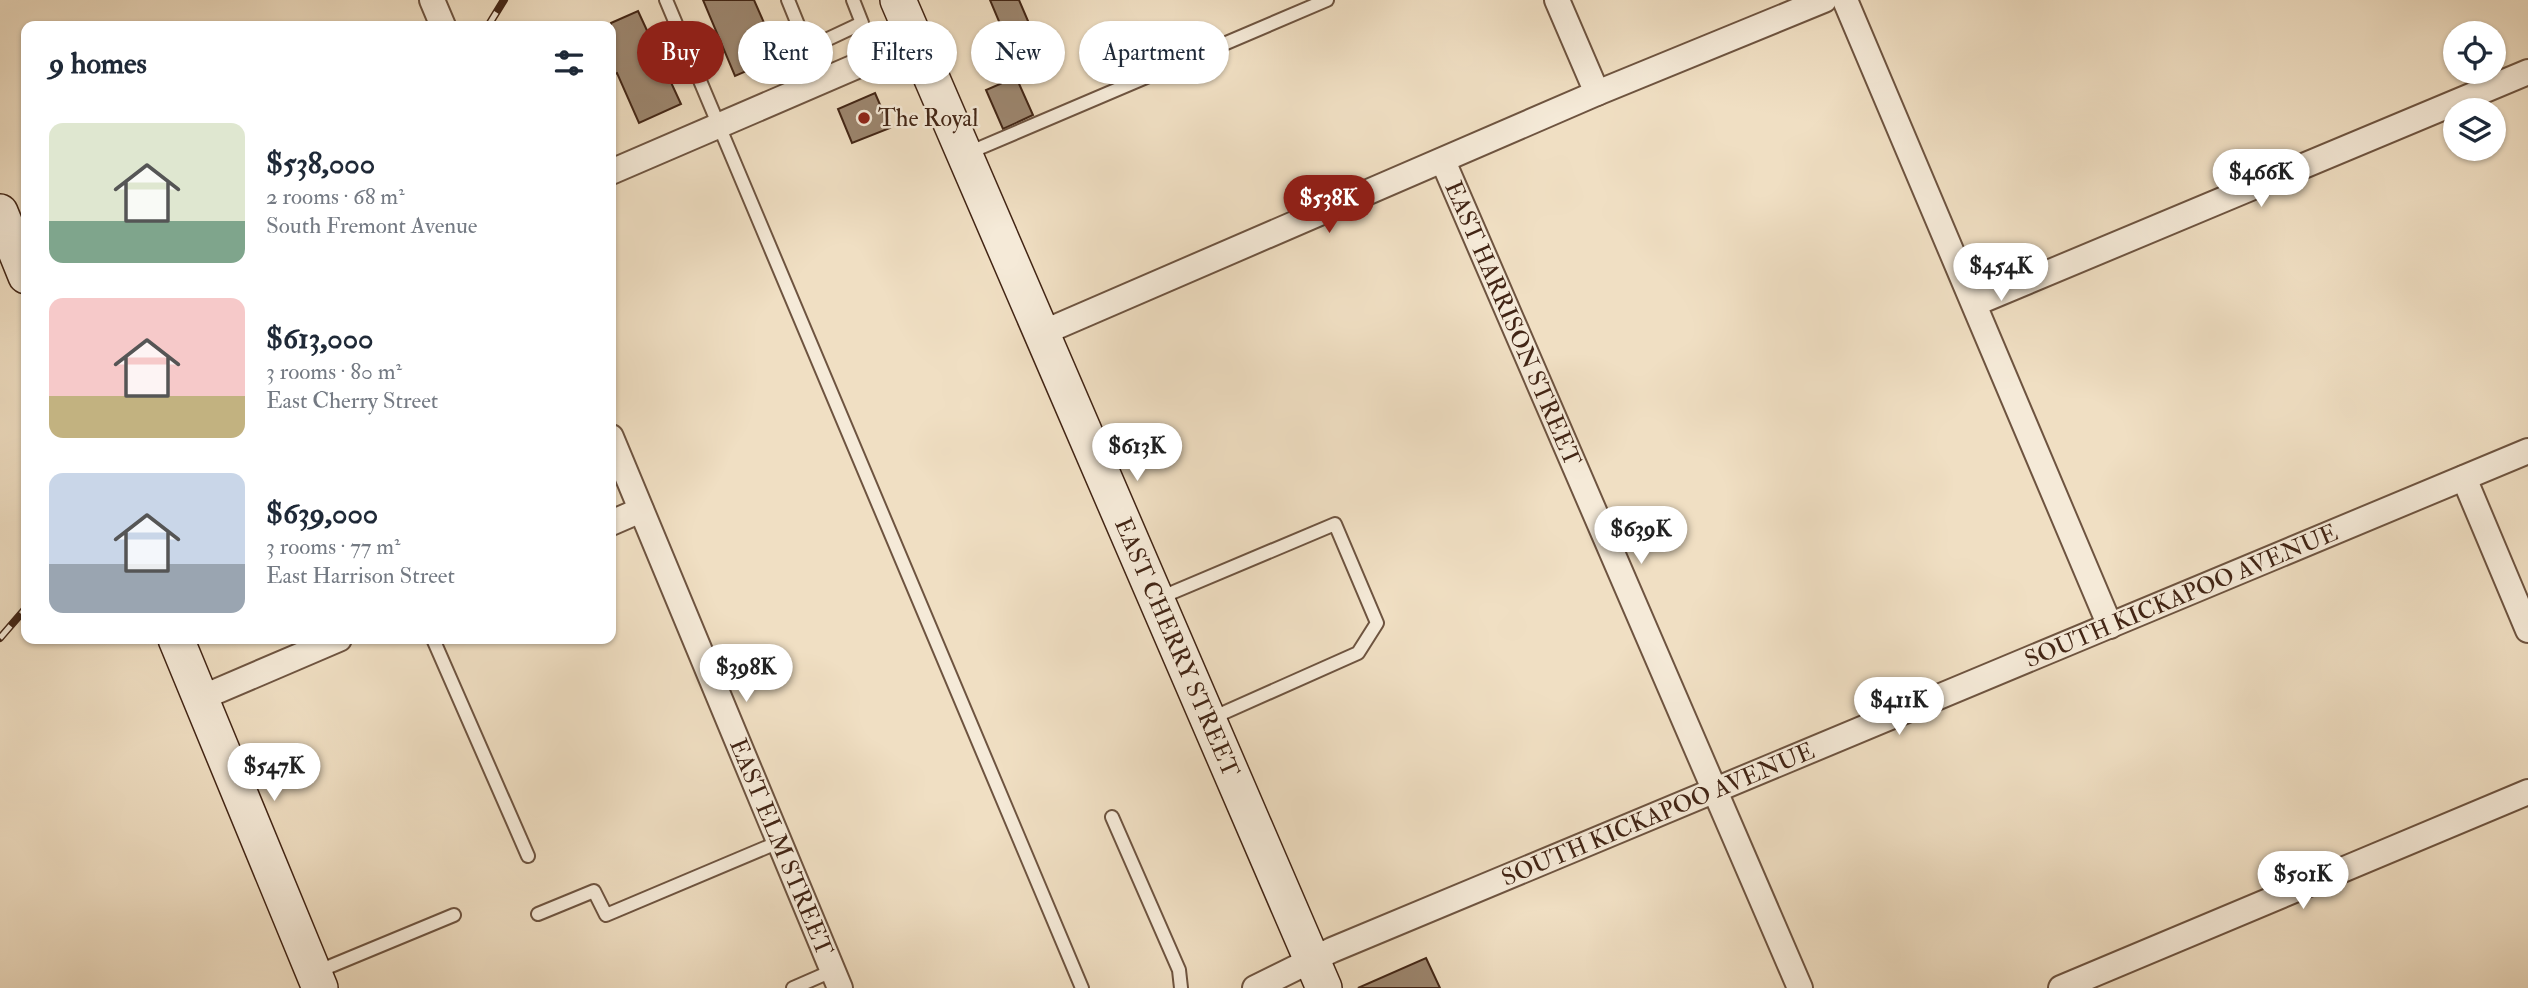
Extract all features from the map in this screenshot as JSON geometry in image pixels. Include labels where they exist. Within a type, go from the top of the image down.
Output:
[{"type":"street","points":[[432,0],[441,21]]},
{"type":"street","name":"EAST CHERRY STREET","points":[[898,0],[907,21]]},
{"type":"street","points":[[1557,0],[1597,93]]},
{"type":"street","points":[[1042,333],[1597,93],[1824,0]]},
{"type":"street","points":[[1845,0],[1976,303],[2110,626]]},
{"type":"street","points":[[1976,303],[2528,72]]},
{"type":"street","points":[[616,170],[813,84]]},
{"type":"street","name":"EAST CHERRY STREET","points":[[934,84],[1318,974]]},
{"type":"street","name":"EAST HARRISON STREET","points":[[1443,161],[1712,790],[1800,988]]},
{"type":"street","points":[[0,212],[21,264]]},
{"type":"street","name":"EAST ELM STREET","points":[[616,449],[836,980]]},
{"type":"street","name":"SOUTH KICKAPOO AVENUE","points":[[1255,988],[1318,974],[1712,790],[2528,451]]},
{"type":"street","points":[[2464,478],[2528,630]]},
{"type":"street","points":[[616,521],[641,510]]},
{"type":"street","points":[[178,644],[317,980]]},
{"type":"street","points":[[201,698],[327,644]]},
{"type":"street","points":[[2061,988],[2528,792]]},
{"type":"lane","points":[[666,0],[1082,988]]},
{"type":"lane","points":[[788,0],[797,21]]},
{"type":"lane","points":[[833,37],[862,23],[853,0]]},
{"type":"lane","points":[[965,155],[1327,0]]},
{"type":"lane","points":[[1157,599],[1335,524],[1372,610],[1377,623],[1359,653],[1208,720]]},
{"type":"lane","points":[[435,644],[528,856]]},
{"type":"lane","points":[[1112,817],[1179,970],[1181,988]]},
{"type":"lane","points":[[538,914],[594,891],[606,915],[779,842]]},
{"type":"lane","points":[[317,980],[454,915]]},
{"type":"lane","points":[[793,988],[836,980]]},
{"type":"building","points":[[703,0],[754,0],[763,21],[738,21],[738,75],[735,76],[724,50],[724,21],[712,21]]},
{"type":"building","points":[[990,0],[1019,0],[1028,21],[999,21]]},
{"type":"building","points":[[638,11],[643,21],[637,21],[637,84],[672,84],[681,104],[639,123],[616,74],[616,21]]},
{"type":"building","points":[[1000,84],[1019,84],[1033,115],[1003,129],[986,90]]},
{"type":"building","name":"The Royal","points":[[875,93],[890,128],[852,143],[838,109]]},
{"type":"building","points":[[1426,958],[1440,988],[1358,988]]},
{"type":"railway","points":[[491,21],[504,0]]},
{"type":"railway","points":[[0,638],[21,614]]},
{"type":"place","name":"The Royal","points":[[864,118]]}]
